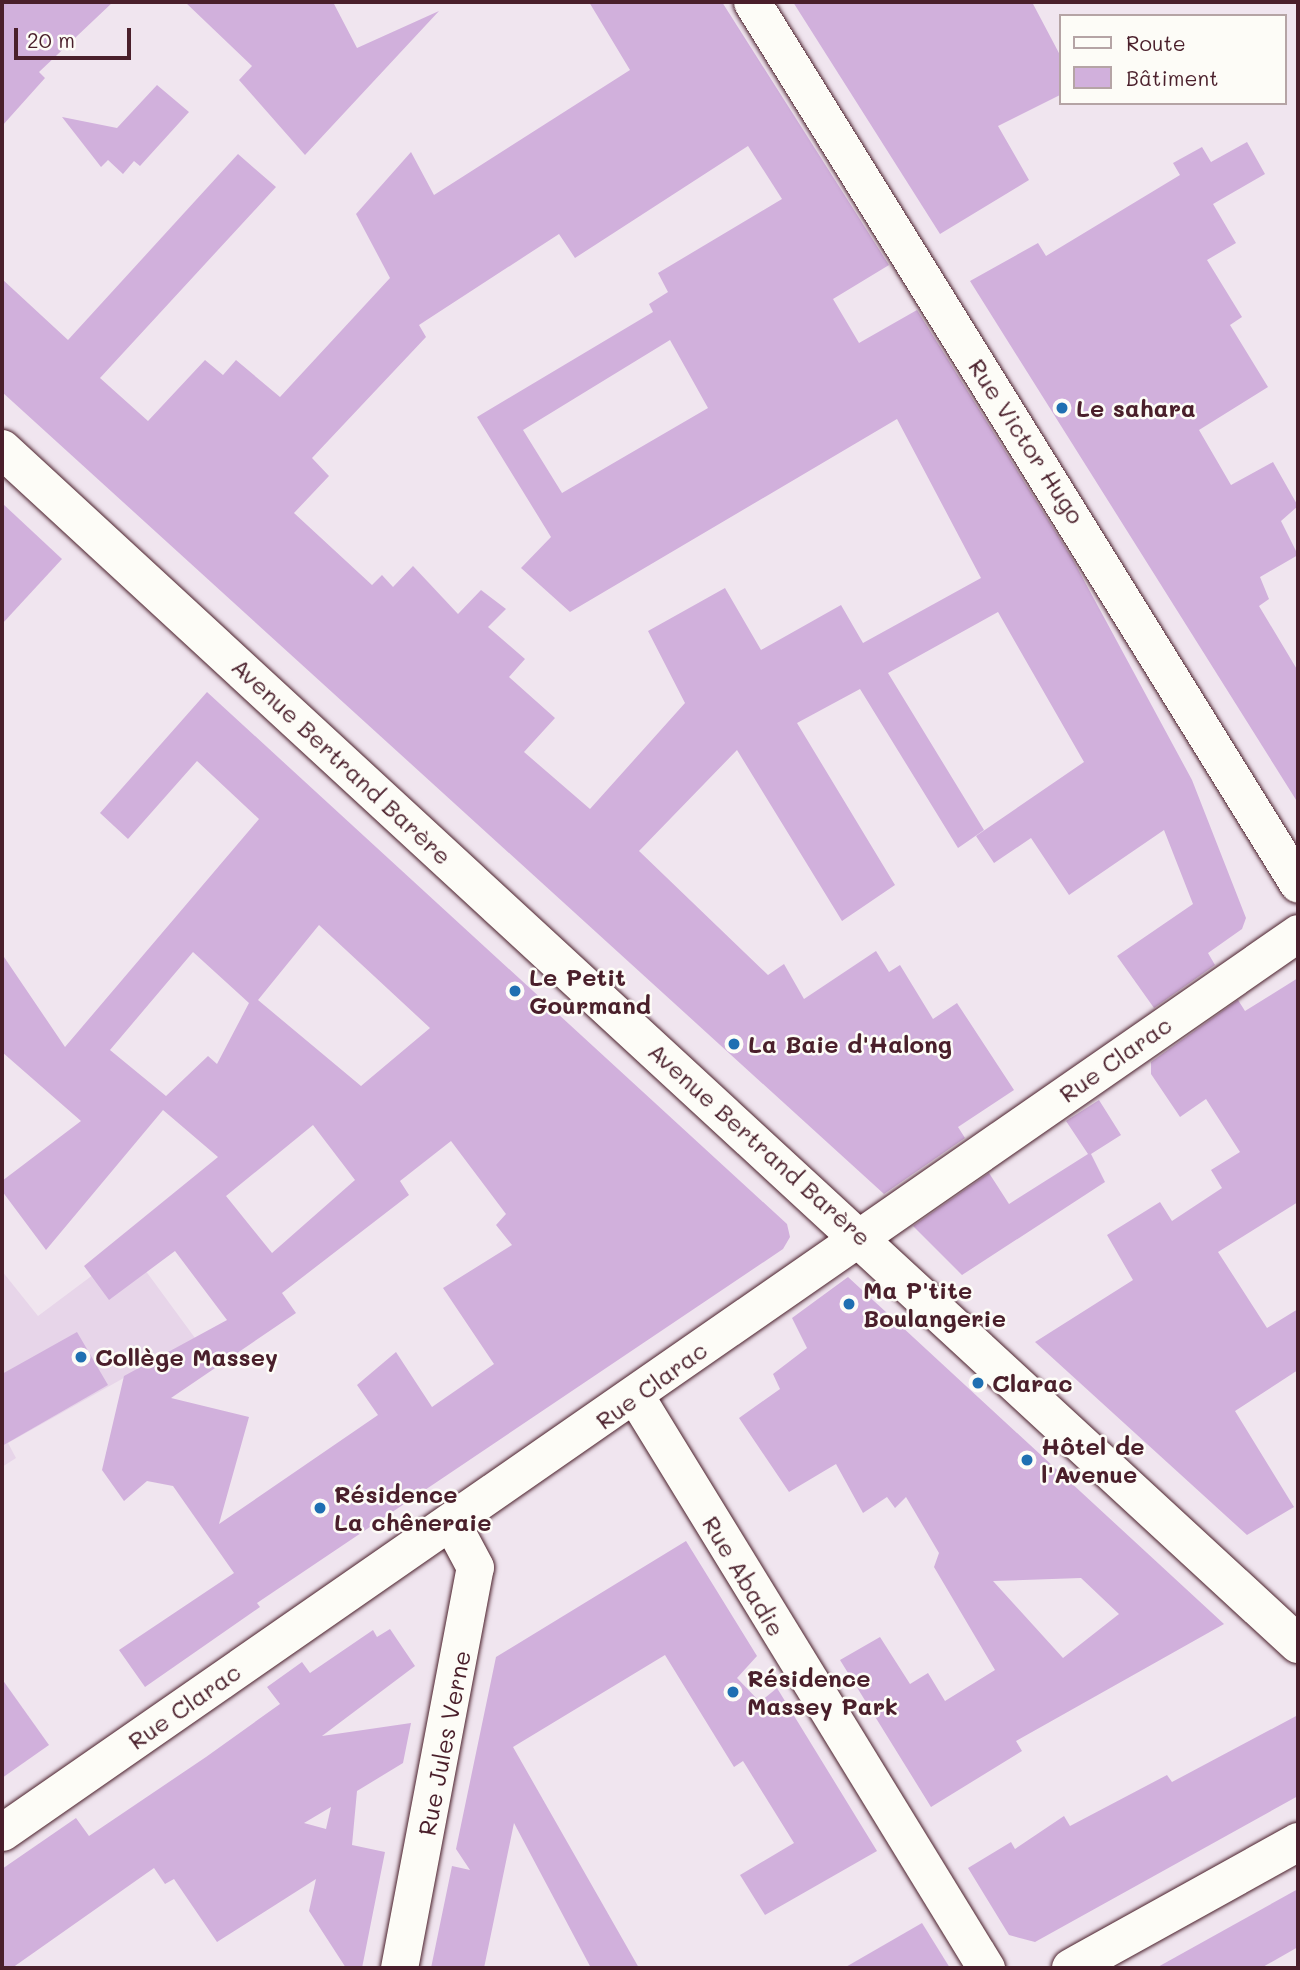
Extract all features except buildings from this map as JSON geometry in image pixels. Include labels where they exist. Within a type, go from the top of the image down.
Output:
[{"type":"main road","name":"Avenue Bertrand Barère","points":[[2,449],[860,1235],[1298,1644]]},
{"type":"main road","points":[[1071,1968],[1298,1842]]},
{"type":"street","name":"Rue Victor Hugo","points":[[752,2],[1298,884]]},
{"type":"street","name":"Rue Clarac","points":[[2,1832],[636,1397],[860,1235],[1298,933]]},
{"type":"street","name":"Rue Abadie","points":[[636,1397],[986,1968]]},
{"type":"street","name":"Rue Jules Verne","points":[[399,1968],[475,1567],[451,1522]]},
{"type":"shaded area","name":"Collège Massey","points":[[129,1248],[195,1338],[8,1443],[16,1458],[2,1467],[2,1271],[38,1316]]},
{"type":"place","name":"Le sahara","points":[[1062,408]]},
{"type":"place","name":"Le Petit Gourmand","points":[[515,991]]},
{"type":"place","name":"La Baie d'Halong","points":[[734,1044]]},
{"type":"place","name":"Ma P'tite Boulangerie","points":[[849,1304]]},
{"type":"place","name":"Collège Massey","points":[[81,1357]]},
{"type":"place","name":"Clarac","points":[[978,1383]]},
{"type":"place","name":"Hôtel de l'Avenue","points":[[1027,1460]]},
{"type":"place","name":"Résidence La chêneraie","points":[[320,1508]]},
{"type":"place","name":"Résidence Massey Park","points":[[733,1692]]}]
